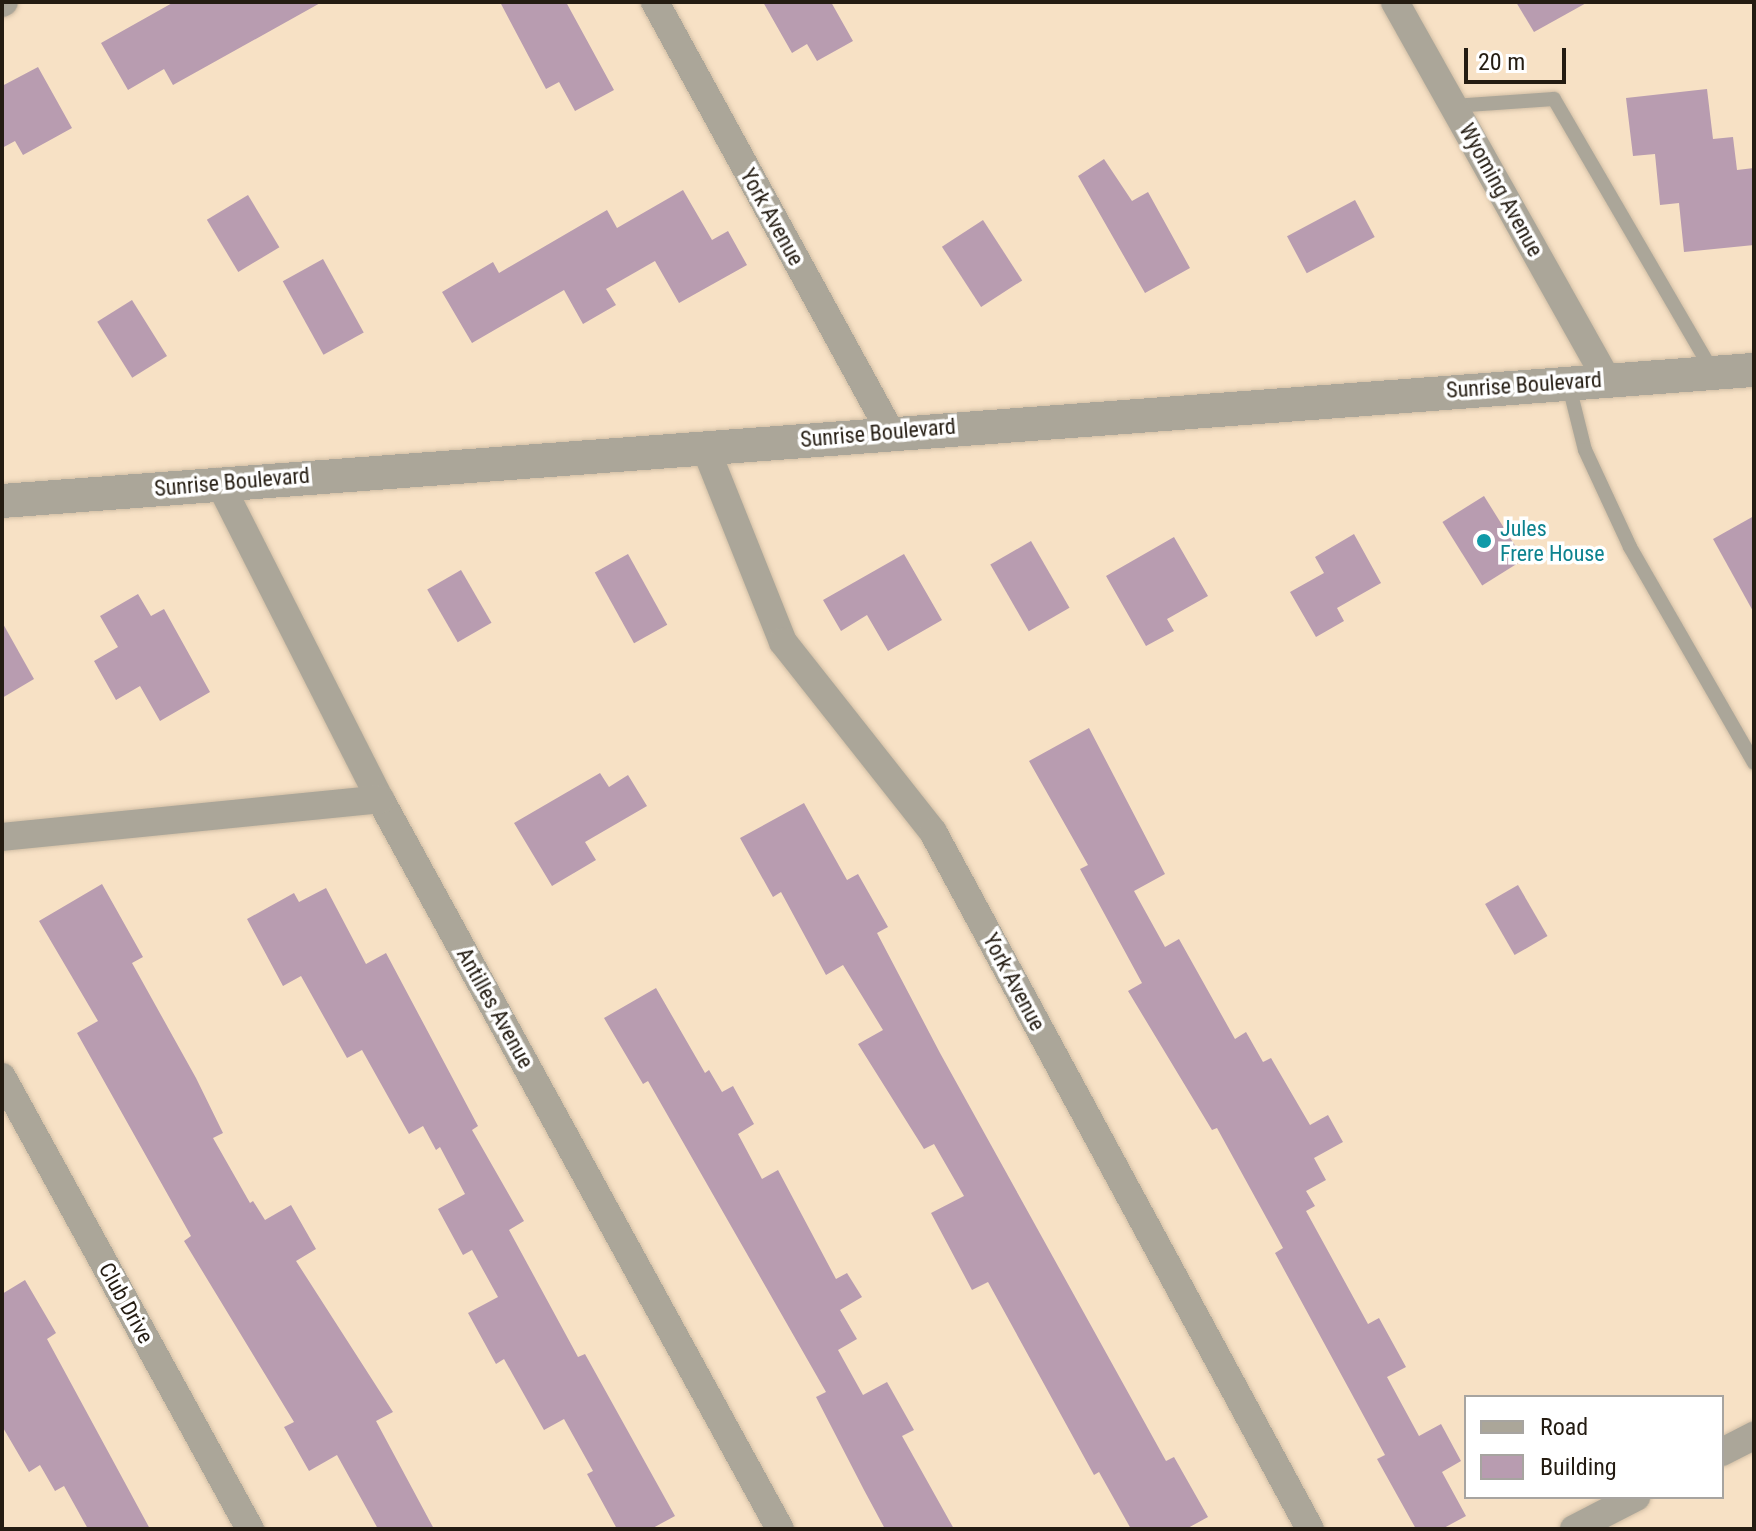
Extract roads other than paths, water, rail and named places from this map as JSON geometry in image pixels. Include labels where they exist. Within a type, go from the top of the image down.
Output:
[{"type":"street","name":"York Avenue","points":[[655,2],[890,431]]},
{"type":"street","name":"Wyoming Avenue","points":[[1395,2],[1606,378]]},
{"type":"street","name":"Sunrise Boulevard","points":[[2,501],[890,431],[1606,378],[1754,370]]},
{"type":"street","name":"York Avenue","points":[[705,447],[783,642],[933,832],[1310,1529]]},
{"type":"street","name":"Antilles Avenue","points":[[219,482],[380,799],[780,1529]]},
{"type":"street","points":[[2,837],[380,799]]},
{"type":"street","name":"Club Drive","points":[[2,1077],[250,1529]]},
{"type":"street","points":[[1724,1451],[1754,1436]]},
{"type":"street","points":[[1574,1529],[1632,1499]]},
{"type":"lane","points":[[1453,106],[1554,99],[1713,372]]},
{"type":"lane","points":[[1567,381],[1585,450],[1630,547],[1754,763]]},
{"type":"place","name":"Jules Frere House","points":[[1484,541]]}]
